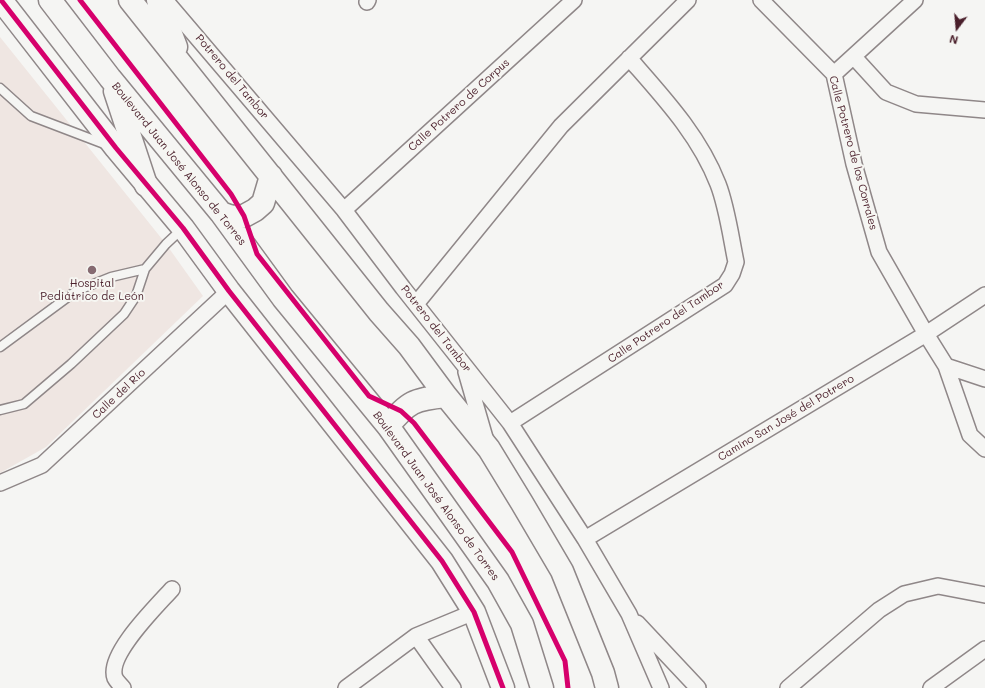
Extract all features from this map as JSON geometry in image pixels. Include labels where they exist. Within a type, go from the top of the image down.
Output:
[{"type":"main road","name":"Boulevard Juan José Alonso de Torres","points":[[50,0],[110,78],[221,213],[283,298],[388,426],[498,582],[522,624],[542,688]]},
{"type":"main road","points":[[130,0],[348,271],[379,312],[409,346],[446,396],[489,449],[562,571],[603,673],[607,688]]},
{"type":"main road","points":[[158,0],[183,65]]},
{"type":"main road","points":[[1,3],[116,148],[183,228],[229,291],[442,561],[474,612],[503,688]]},
{"type":"main road","points":[[110,78],[146,185]]},
{"type":"main road","points":[[221,213],[232,218],[244,216],[255,210],[263,203],[271,176]]},
{"type":"main road","points":[[388,426],[401,410],[411,403],[422,398],[446,396]]},
{"type":"street","name":"Potrero del Tambor","points":[[165,0],[344,210],[403,288],[510,423],[585,539],[629,614],[661,688]]},
{"type":"street","name":"Calle Potrero de Corpus","points":[[344,210],[574,0]]},
{"type":"street","points":[[416,304],[561,126],[688,0]]},
{"type":"street","name":"Calle Potrero de los Corrales","points":[[761,0],[834,74],[854,164],[879,252],[946,366],[970,435],[985,449]]},
{"type":"street","points":[[834,74],[914,0]]},
{"type":"street","points":[[854,57],[886,92],[916,104],[985,110]]},
{"type":"street","name":"Calle Potrero del Tambor","points":[[510,423],[725,285],[732,274],[736,262],[719,185],[700,145],[671,106],[629,58]]},
{"type":"street","name":"Calle del Río","points":[[0,483],[42,465],[229,291]]},
{"type":"street","name":"Camino San José del Potrero","points":[[585,539],[926,334],[985,295]]},
{"type":"street","points":[[463,363],[489,449]]},
{"type":"street","points":[[946,366],[985,379]]},
{"type":"street","points":[[788,688],[879,610],[904,594],[938,586],[985,596]]},
{"type":"street","points":[[123,688],[115,679],[114,673],[121,650],[172,589]]},
{"type":"street","points":[[346,688],[416,636],[474,612]]},
{"type":"street","points":[[629,614],[698,688]]},
{"type":"street","points":[[416,636],[453,688]]},
{"type":"street","points":[[931,688],[985,649]]},
{"type":"lane","points":[[0,88],[31,116],[116,148]]},
{"type":"lane","points":[[0,410],[24,404],[71,364],[124,314],[136,296],[145,269],[166,244],[183,228]]},
{"type":"lane","points":[[0,347],[76,291],[110,277],[145,269]]},
{"type":"shaded area","name":"Hospital Pediátrico de León","points":[[0,37],[166,244],[203,296],[46,447],[0,473]]},
{"type":"cycle path","points":[[1,0],[116,148],[183,228],[229,291],[442,561],[474,612],[503,688]]},
{"type":"cycle path","points":[[80,0],[231,194],[244,216],[257,254],[369,396],[401,411],[414,423],[512,552],[565,661],[568,688]]},
{"type":"place","name":"Hospital Pediátrico de León","points":[[92,270]]}]
